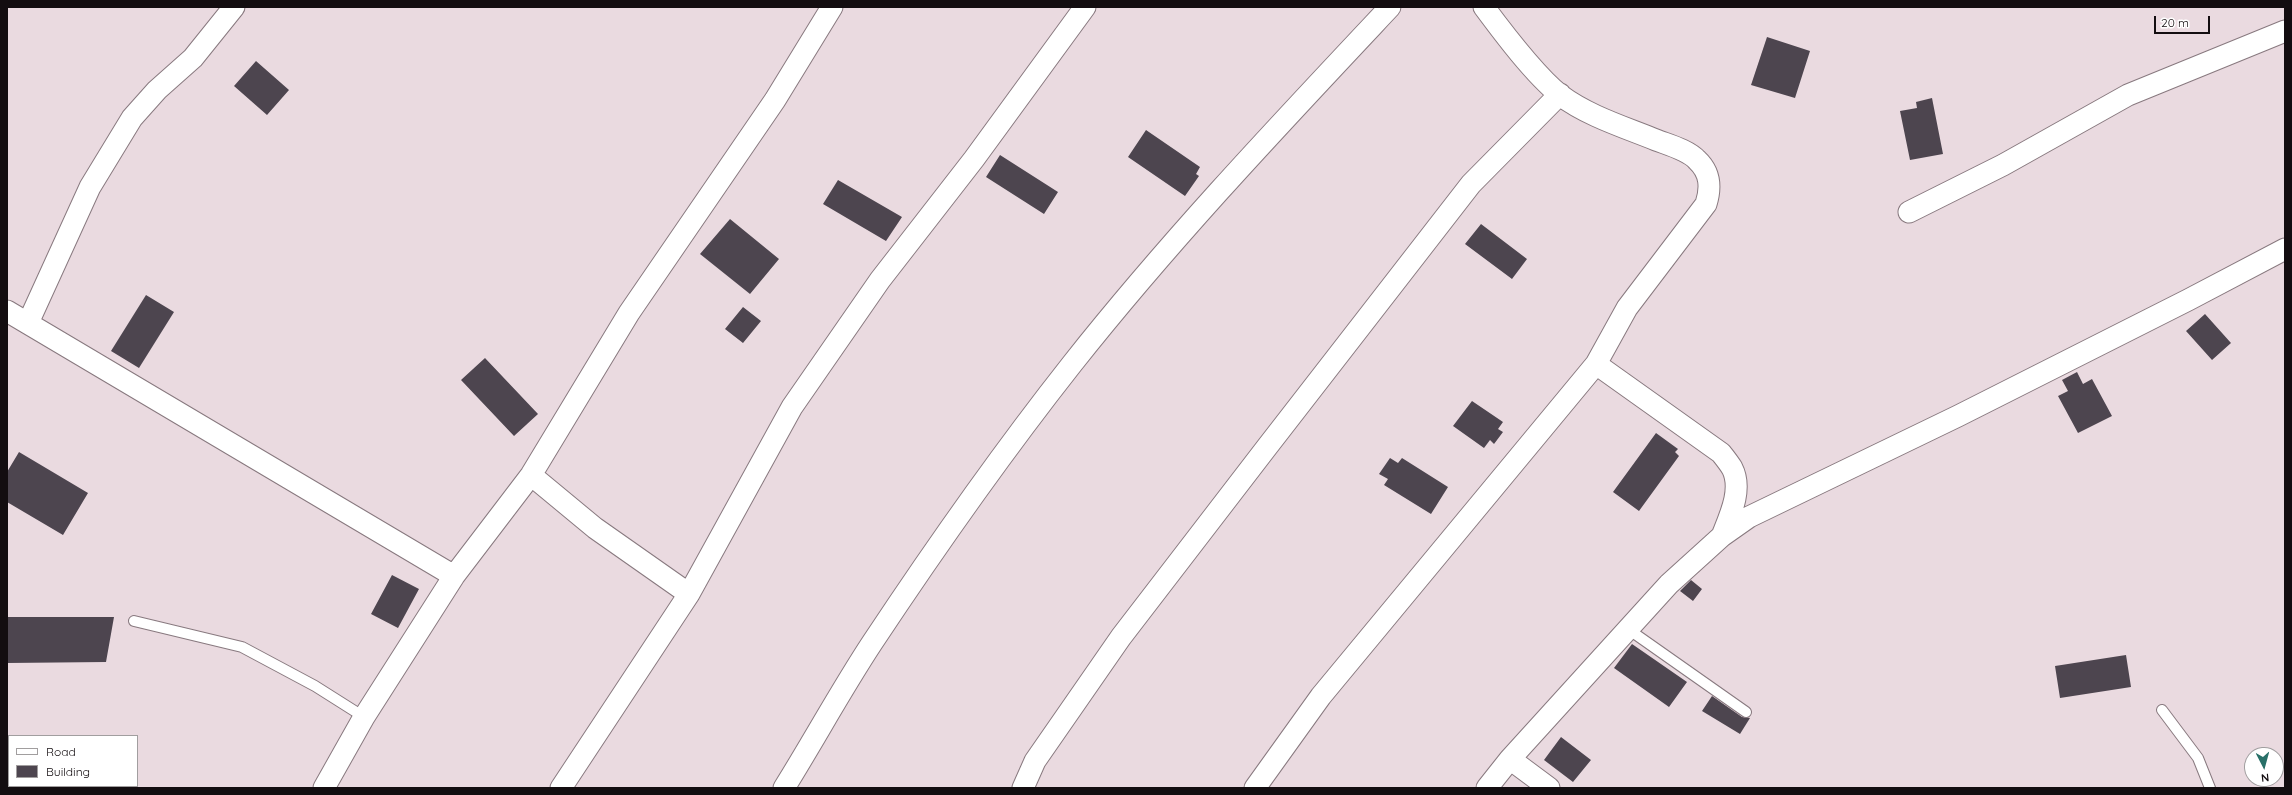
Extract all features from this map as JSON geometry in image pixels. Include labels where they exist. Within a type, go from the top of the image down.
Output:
[{"type":"street","points":[[28,323],[90,187],[132,118],[157,90],[193,58],[234,7]]},
{"type":"street","points":[[333,784],[364,717],[454,576],[531,474],[629,314],[775,100],[832,7]]},
{"type":"street","points":[[561,788],[689,594],[792,407],[880,280],[974,159],[1085,7]]},
{"type":"street","points":[[784,788],[870,645],[999,460],[1073,362],[1268,136],[1390,7]]},
{"type":"street","points":[[1255,788],[1320,696],[1596,364],[1627,308],[1678,239],[1696,220],[1706,204],[1710,190],[1708,174],[1697,159],[1676,148],[1585,110],[1560,94],[1507,37],[1484,7]]},
{"type":"street","points":[[1910,212],[2003,165],[2128,95],[2285,31]]},
{"type":"street","points":[[1024,788],[1043,750],[1121,637],[1267,447],[1471,184],[1560,94]]},
{"type":"street","points":[[1487,788],[1510,759],[1669,584],[1722,536],[1749,517],[2020,384],[2285,249]]},
{"type":"street","points":[[7,311],[454,576]]},
{"type":"street","points":[[1596,364],[1721,453],[1733,469],[1735,488],[1734,508],[1722,536]]},
{"type":"street","points":[[531,474],[595,528],[689,594]]},
{"type":"street","points":[[1510,759],[1549,788]]},
{"type":"lane","points":[[134,621],[242,648],[315,686],[364,717]]},
{"type":"lane","points":[[1628,629],[1746,712]]},
{"type":"lane","points":[[2162,710],[2198,758],[2210,788]]},
{"type":"building","points":[[1767,37],[1810,51],[1795,98],[1751,85]]},
{"type":"building","points":[[256,61],[289,90],[267,115],[234,86]]},
{"type":"building","points":[[1932,98],[1943,154],[1910,160],[1900,111],[1917,108],[1916,102]]},
{"type":"building","points":[[1146,130],[1200,167],[1196,174],[1199,176],[1185,196],[1128,157]]},
{"type":"building","points":[[1000,155],[1058,192],[1044,214],[986,177]]},
{"type":"building","points":[[838,180],[902,217],[886,241],[823,204]]},
{"type":"building","points":[[730,219],[779,259],[750,294],[700,254]]},
{"type":"building","points":[[1481,224],[1527,259],[1512,279],[1465,244]]},
{"type":"building","points":[[146,295],[174,312],[139,368],[111,351]]},
{"type":"building","points":[[743,307],[761,321],[743,343],[725,329]]},
{"type":"building","points":[[2205,314],[2231,343],[2212,360],[2186,331]]},
{"type":"building","points":[[485,358],[538,414],[514,436],[461,380]]},
{"type":"building","points":[[2077,372],[2083,384],[2092,379],[2112,416],[2078,433],[2058,396],[2068,391],[2062,380]]},
{"type":"building","points":[[1472,401],[1503,422],[1498,429],[1503,432],[1494,444],[1490,440],[1484,448],[1453,426]]},
{"type":"building","points":[[1656,433],[1678,449],[1675,452],[1679,456],[1639,511],[1613,492]]},
{"type":"building","points":[[19,452],[88,493],[63,535],[7,502],[7,472]]},
{"type":"building","points":[[1390,458],[1398,463],[1402,458],[1448,487],[1431,514],[1384,485],[1388,479],[1379,474]]},
{"type":"building","points":[[392,575],[419,589],[398,628],[371,614]]},
{"type":"building","points":[[1691,580],[1702,589],[1693,601],[1680,591]]},
{"type":"building","points":[[7,617],[114,617],[106,662],[7,663]]},
{"type":"building","points":[[1632,644],[1687,682],[1669,707],[1614,668]]},
{"type":"building","points":[[2126,655],[2131,687],[2060,698],[2055,666]]},
{"type":"building","points":[[1712,696],[1742,717],[1750,718],[1740,734],[1702,711]]},
{"type":"building","points":[[1561,737],[1591,760],[1573,782],[1544,760]]}]
